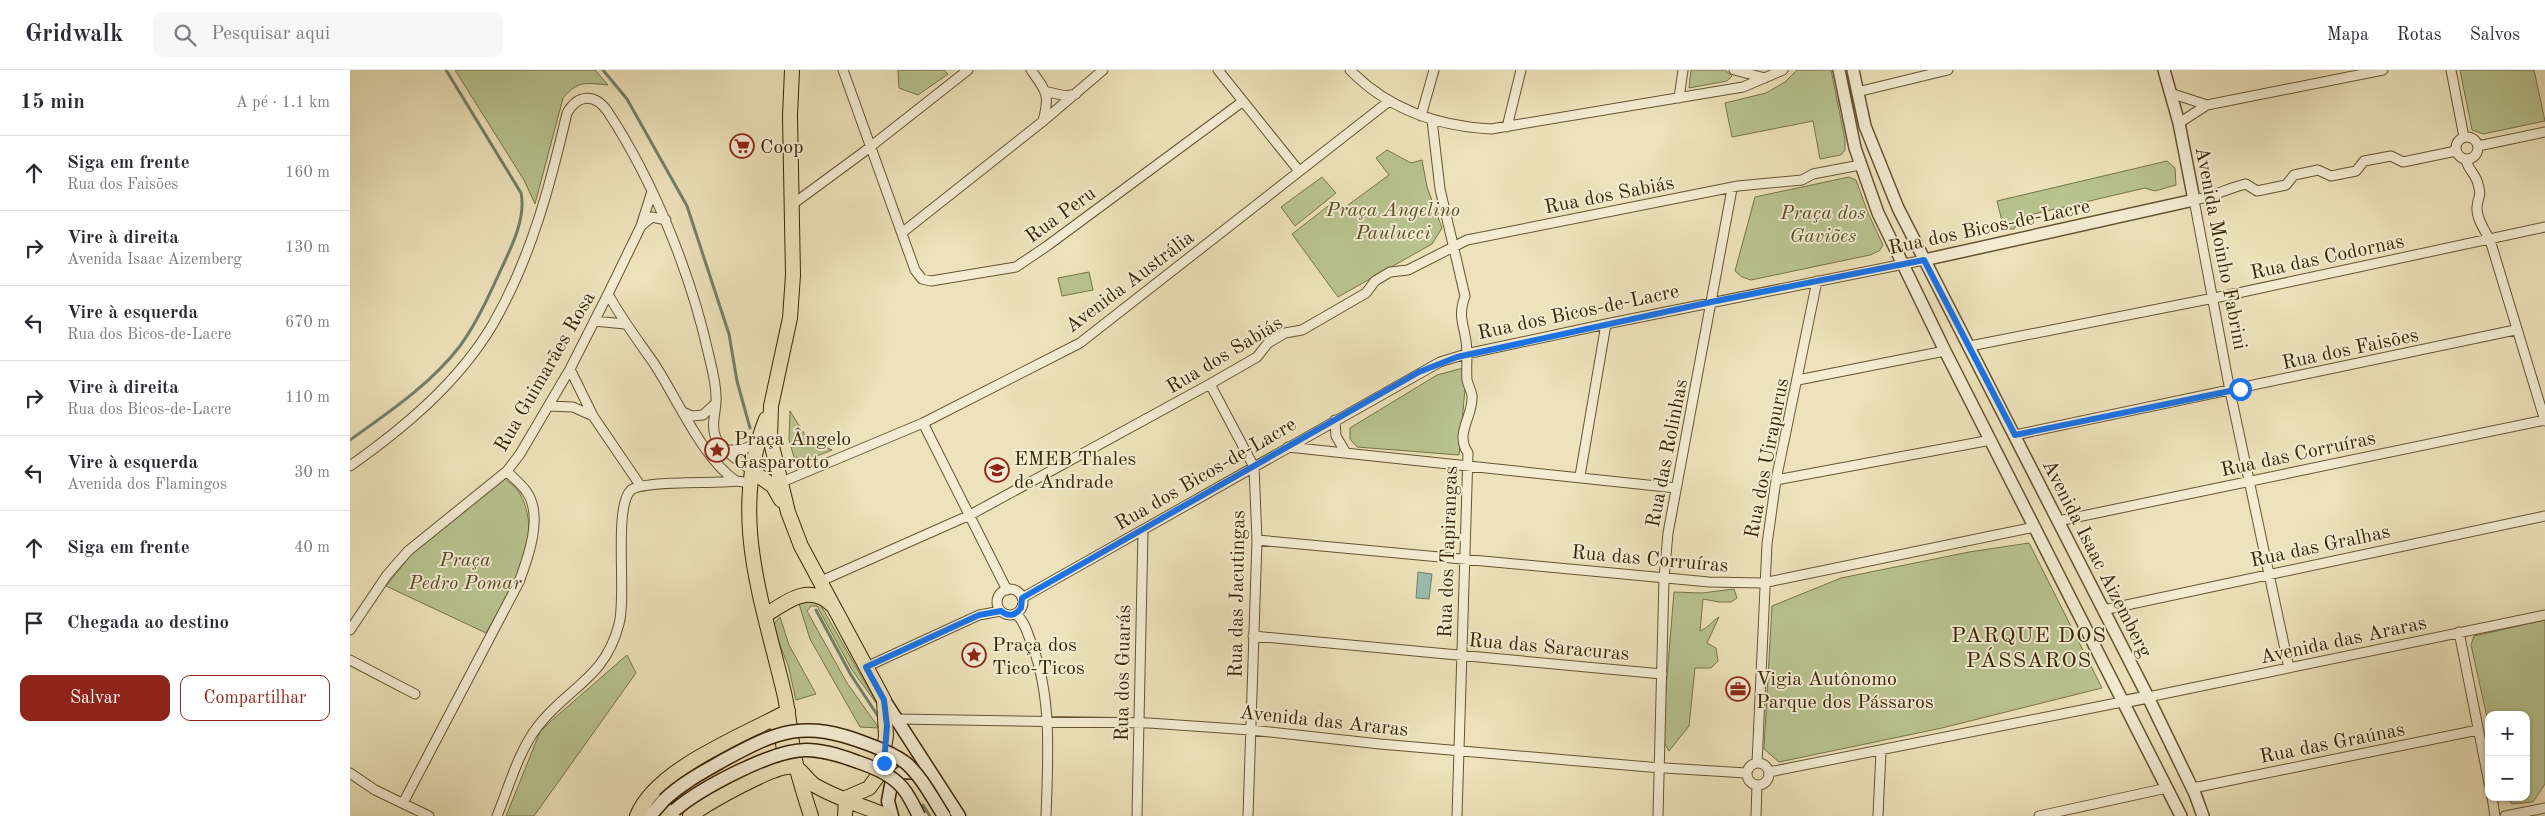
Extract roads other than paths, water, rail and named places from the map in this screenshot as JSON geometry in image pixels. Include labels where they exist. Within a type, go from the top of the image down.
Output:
[{"type":"main road","points":[[792,70],[790,116],[793,275],[790,318],[764,441],[752,477],[748,522],[751,555],[788,711],[796,768],[811,816]]},
{"type":"main road","points":[[764,441],[782,482],[788,512]]},
{"type":"main road","points":[[752,477],[773,486],[788,512],[801,546],[884,700],[958,816]]},
{"type":"main road","points":[[766,615],[782,604],[807,594],[824,598],[836,609]]},
{"type":"main road","points":[[846,798],[869,788],[880,774],[886,736],[884,700]]},
{"type":"main road","points":[[638,816],[649,797],[665,780],[717,749],[788,711]]},
{"type":"main road","points":[[771,720],[780,730],[784,753],[780,769]]},
{"type":"main road","points":[[650,816],[664,800],[688,780],[760,741],[784,732],[808,729],[846,736],[898,757],[917,775],[944,816]]},
{"type":"main road","points":[[672,813],[705,789],[739,772],[775,757],[804,750],[829,753],[885,773],[906,792],[919,816]]},
{"type":"main road","points":[[690,816],[724,796],[780,769],[796,768],[815,786],[887,816]]},
{"type":"main road","points":[[892,816],[888,793],[892,780],[896,776],[910,771],[922,773],[937,782]]},
{"type":"main road","points":[[845,816],[846,798]]},
{"type":"street","points":[[843,70],[903,232],[1042,122],[1104,70]]},
{"type":"street","points":[[792,204],[871,146],[968,70]]},
{"type":"street","points":[[1032,70],[1048,92],[1047,106],[1042,122]]},
{"type":"street","points":[[1218,70],[1299,171]]},
{"type":"street","points":[[1350,70],[1388,102],[1432,120],[1476,128],[1507,127],[1743,87],[1783,70]]},
{"type":"street","points":[[1421,116],[1434,70]]},
{"type":"street","points":[[1507,127],[1521,70]]},
{"type":"street","points":[[1680,98],[1683,70]]},
{"type":"street","points":[[1734,70],[1745,71],[1765,78]]},
{"type":"street","name":"Avenida Isaac Aizemberg","points":[[1838,70],[1860,165],[1878,212],[1902,265],[2181,816]]},
{"type":"street","name":"Avenida Isaac Aizemberg","points":[[1854,70],[1857,92],[1875,155],[1898,208],[2148,697],[2192,788],[2203,816]]},
{"type":"street","points":[[1857,92],[1948,70]]},
{"type":"street","name":"Avenida Moinho Fabrini","points":[[2164,70],[2179,123],[2230,391],[2289,668]]},
{"type":"street","points":[[2179,123],[2207,105],[2383,70]]},
{"type":"street","points":[[2451,70],[2464,137]]},
{"type":"street","points":[[1743,87],[1745,71]]},
{"type":"street","points":[[1048,92],[1066,96],[1076,94]]},
{"type":"street","points":[[2170,93],[2207,105]]},
{"type":"street","points":[[350,466],[380,445],[426,405],[462,366],[492,325],[516,276],[540,219],[567,113],[573,104],[584,97],[592,98],[604,106],[627,141],[666,220],[708,349],[715,379],[715,436],[752,477],[736,481],[640,485],[627,495],[622,511],[622,610],[608,654],[583,685],[558,706],[532,734],[497,816]]},
{"type":"street","name":"Rua Peru","points":[[903,232],[916,270],[926,281],[1016,266],[1047,246],[1242,102]]},
{"type":"street","name":"Avenida Austrália","points":[[782,482],[923,423],[1080,343],[1388,102]]},
{"type":"street","name":"Rua dos Tapirangas","points":[[1432,120],[1440,188],[1465,296],[1460,312],[1466,354],[1467,382],[1472,394],[1471,413],[1463,425],[1462,445],[1468,453],[1457,750],[1457,816]]},
{"type":"street","points":[[2478,146],[2545,132]]},
{"type":"street","points":[[2464,137],[2474,140],[2478,146]]},
{"type":"street","points":[[2464,137],[2456,144],[2456,152],[2459,157],[2466,160],[2475,156],[2478,146]]},
{"type":"street","points":[[2194,200],[2216,196],[2224,189],[2246,184],[2257,191],[2286,185],[2294,175],[2318,170],[2331,176],[2356,171],[2364,161],[2391,156],[2403,162],[2456,152]]},
{"type":"street","points":[[2466,160],[2468,169],[2476,177],[2481,195],[2477,207],[2480,223],[2490,240],[2545,420]]},
{"type":"street","name":"Rua dos Sabiás","points":[[821,581],[970,515],[1257,357],[1268,343],[1285,333],[1302,330],[1366,293],[1375,281],[1390,272],[1408,270],[1467,240],[1488,234],[1756,182],[1778,184],[1802,180],[1813,174],[1860,165]]},
{"type":"street","name":"Rua das Rolinhas","points":[[1658,816],[1664,578],[1668,533],[1732,188]]},
{"type":"street","name":"Rua Guimarães Rosa","points":[[350,630],[387,576],[408,550],[507,471],[549,406],[570,369],[641,226],[652,191]]},
{"type":"street","name":"Rua dos Bicos-de-Lacre","points":[[1022,598],[1426,369],[1466,354],[1711,302],[1902,265],[2194,200]]},
{"type":"street","points":[[1878,212],[1884,216],[1891,216],[1898,208]]},
{"type":"street","points":[[641,226],[652,217],[666,220]]},
{"type":"street","name":"Rua das Codornas","points":[[1970,346],[2212,298],[2545,227]]},
{"type":"street","name":"Rua dos Uirapurus","points":[[1757,762],[1764,583],[1776,480],[1817,281]]},
{"type":"street","points":[[608,294],[625,324],[653,362],[719,467],[736,481]]},
{"type":"street","points":[[594,321],[625,324]]},
{"type":"street","points":[[1580,476],[1606,324]]},
{"type":"street","name":"Rua dos Faisões","points":[[2015,435],[2516,330]]},
{"type":"street","points":[[1798,380],[1945,351]]},
{"type":"street","points":[[570,369],[593,416],[640,485]]},
{"type":"street","name":"Rua das Jacutingas","points":[[1210,384],[1254,467],[1257,540],[1248,816]]},
{"type":"street","points":[[683,412],[692,416],[703,415],[716,403]]},
{"type":"street","points":[[549,406],[573,407],[593,416]]},
{"type":"street","points":[[1336,420],[1336,436],[1346,453]]},
{"type":"street","name":"Rua das Corruíras","points":[[2058,521],[2545,420]]},
{"type":"street","points":[[923,423],[1007,590]]},
{"type":"street","points":[[1776,480],[1991,440]]},
{"type":"street","points":[[727,450],[741,450],[764,441]]},
{"type":"street","points":[[1288,447],[1580,476],[1676,488]]},
{"type":"street","points":[[403,803],[519,582],[531,551],[534,534],[532,503],[527,492],[507,471]]},
{"type":"street","name":"Rua das Gralhas","points":[[2103,610],[2545,516]]},
{"type":"street","name":"Rua das Corruíras","points":[[1257,540],[1709,582],[1764,583],[2035,526]]},
{"type":"street","name":"Rua dos Guarás","points":[[1136,816],[1142,531]]},
{"type":"street","points":[[866,667],[979,615],[1001,611],[1008,615],[1016,614],[1021,608],[1022,598],[1014,590],[1007,590],[998,599],[1001,611]]},
{"type":"street","points":[[1016,614],[1022,620],[1042,673],[1047,722],[1046,816]]},
{"type":"street","name":"Avenida das Araras","points":[[2148,697],[2545,615]]},
{"type":"street","points":[[2459,632],[2485,764]]},
{"type":"street","name":"Rua das Saracuras","points":[[1253,636],[1662,674]]},
{"type":"street","points":[[350,660],[415,694]]},
{"type":"street","points":[[1769,772],[2148,697]]},
{"type":"street","name":"Avenida das Araras","points":[[897,719],[1138,722],[1251,730],[1380,744],[1658,768],[1746,773]]},
{"type":"street","name":"Rua das Graúnas","points":[[2192,788],[2478,730]]},
{"type":"street","points":[[1878,816],[1881,751]]},
{"type":"street","points":[[1757,762],[1766,766],[1769,772],[1767,780],[1758,785],[1748,780],[1746,773],[1749,767],[1757,762]]},
{"type":"street","points":[[350,773],[375,790],[430,816]]},
{"type":"street","points":[[1756,816],[1758,785]]},
{"type":"street","points":[[2039,816],[2077,812],[2167,788]]},
{"type":"street","points":[[2493,801],[2495,816]]},
{"type":"street","points":[[2504,816],[2539,811],[2545,801]]},
{"type":"waterway","points":[[350,440],[423,385],[449,360],[472,327],[518,230],[522,211],[521,193],[446,70]]},
{"type":"waterway","points":[[603,70],[627,99],[687,206],[729,334],[737,381],[750,428]]},
{"type":"waterway","points":[[816,610],[851,675],[878,716]]},
{"type":"waterway","points":[[923,805],[930,816]]},
{"type":"place","name":"Coop","points":[[742,146]]},
{"type":"place","name":"Praça Ângelo Gasparotto","points":[[717,450]]},
{"type":"place","name":"EMEB Thales de Andrade","points":[[997,470]]},
{"type":"place","name":"Praça dos Tico-Ticos","points":[[974,655]]},
{"type":"place","name":"Vigia Autônomo Parque dos Pássaros","points":[[1738,689]]},
{"type":"district","name":"PARQUE DOS PÁSSAROS","points":[[2029,646]]},
{"type":"park label","name":"Praça Angelino Paulucci","points":[[1393,220]]},
{"type":"park label","name":"Praça dos Gaviões","points":[[1823,224]]},
{"type":"park label","name":"Praça Pedro Pomar","points":[[465,570]]}]
